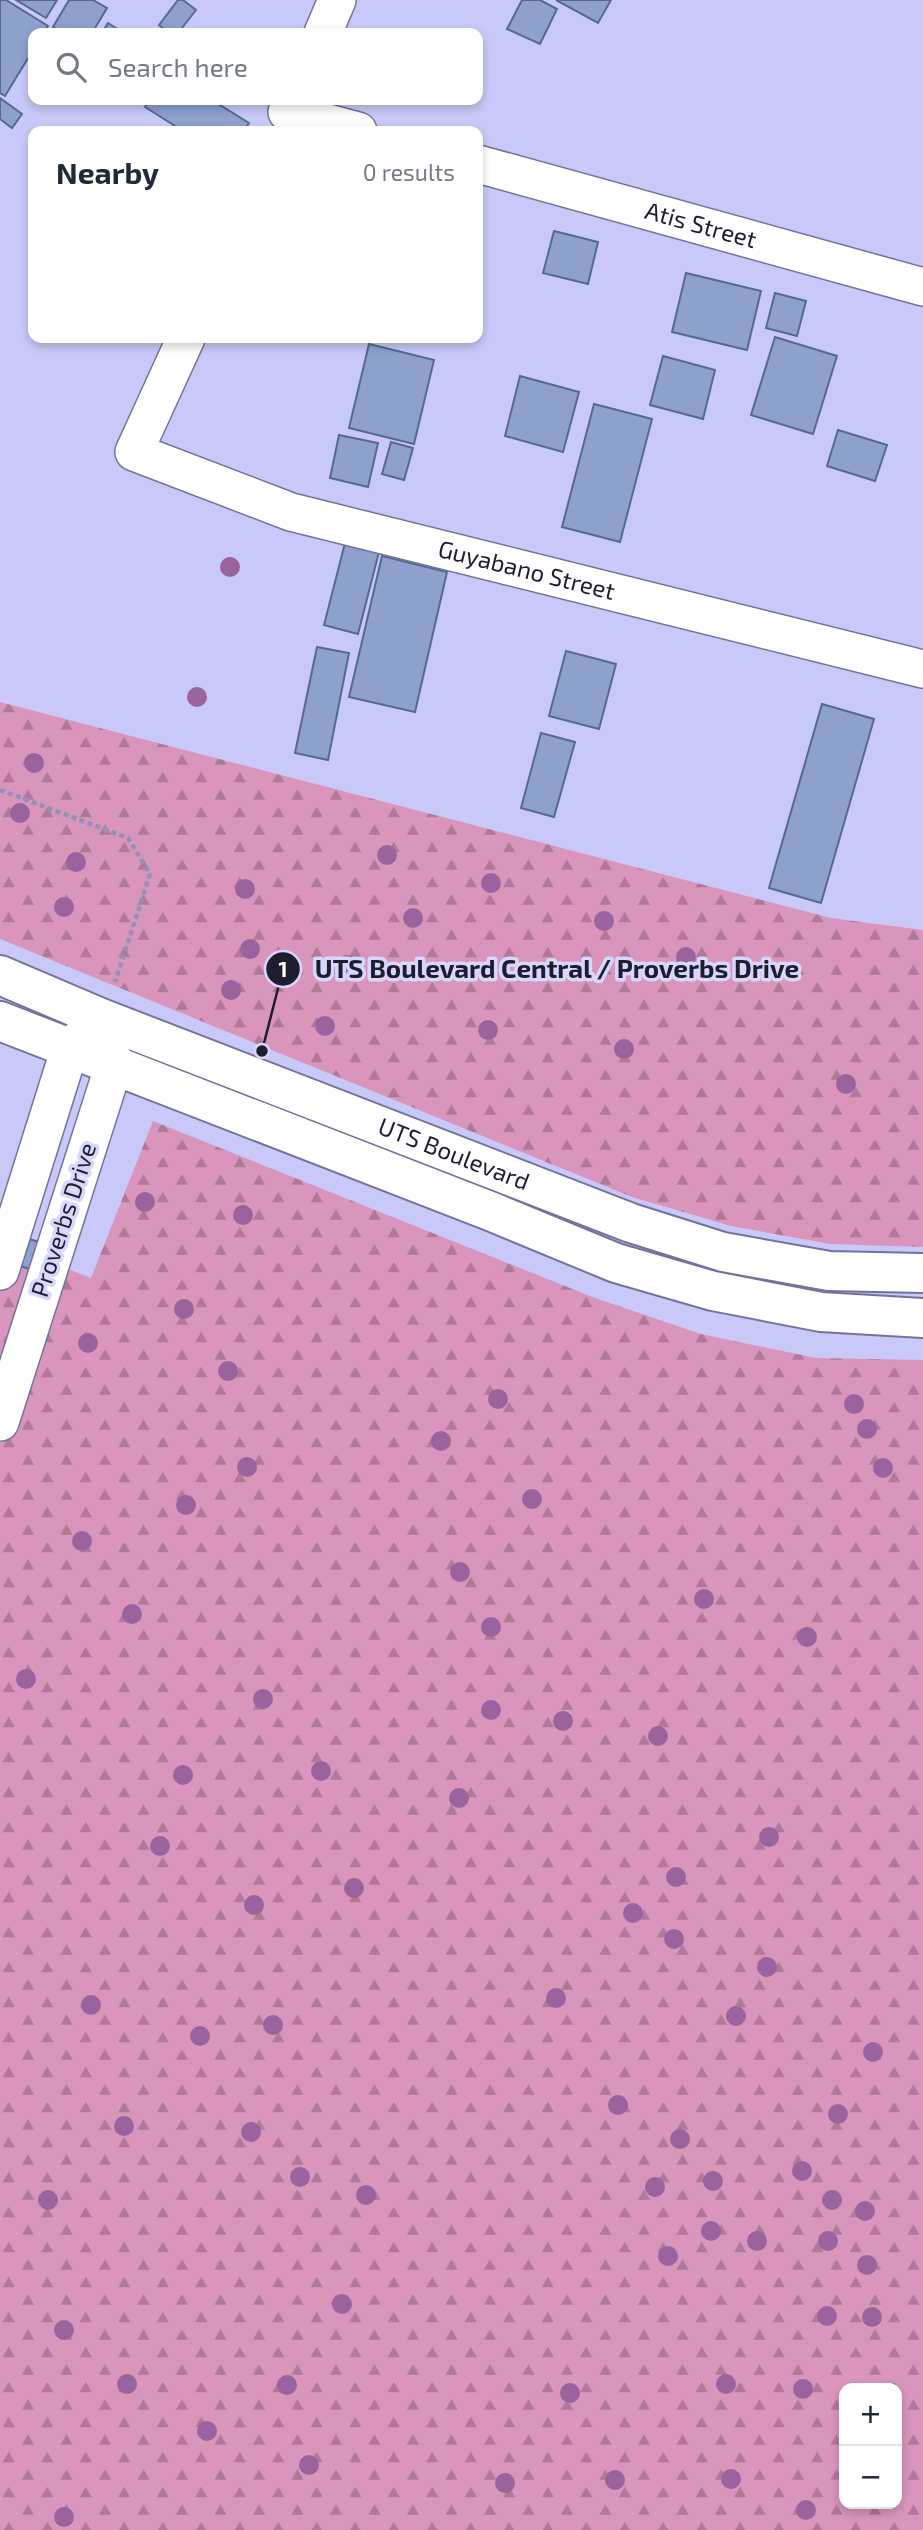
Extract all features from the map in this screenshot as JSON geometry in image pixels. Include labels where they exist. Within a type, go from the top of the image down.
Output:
[{"type":"main road","name":"UTS Boulevard","points":[[0,975],[101,1018],[631,1223],[723,1252],[829,1271],[923,1273]]},
{"type":"main road","name":"UTS Boulevard","points":[[0,1021],[490,1211],[616,1263],[713,1291],[821,1312],[923,1318]]},
{"type":"street","points":[[325,28],[337,0]]},
{"type":"street","points":[[286,114],[337,126]]},
{"type":"street","name":"Atis Street","points":[[483,165],[923,287]]},
{"type":"street","name":"Guyabano Street","points":[[184,343],[134,452],[291,512],[923,669]]},
{"type":"street","points":[[101,1018],[114,1065]]},
{"type":"street","name":"Proverbs Drive","points":[[0,1271],[70,1048],[101,1018]]},
{"type":"street","name":"Proverbs Drive","points":[[0,1422],[114,1065]]},
{"type":"path","points":[[0,790],[128,838],[150,874],[101,1018]]},
{"type":"green space","points":[[0,702],[831,918],[923,930],[923,1247],[830,1244],[731,1226],[632,1197],[0,939]]},
{"type":"green space","points":[[153,1121],[595,1298],[701,1334],[816,1358],[923,1360],[923,2530],[0,2530],[0,1242],[91,1278]]},
{"type":"building","points":[[0,0],[6,0],[48,26],[28,28],[28,58],[5,96],[0,93]]},
{"type":"building","points":[[16,0],[57,0],[46,18]]},
{"type":"building","points":[[69,0],[93,0],[107,8],[95,28],[53,27]]},
{"type":"building","points":[[178,0],[183,0],[196,10],[182,28],[163,28],[159,25]]},
{"type":"building","points":[[522,0],[540,0],[557,9],[540,44],[507,29]]},
{"type":"building","points":[[556,0],[611,0],[598,23]]},
{"type":"building","points":[[0,98],[22,114],[12,128],[0,119]]},
{"type":"building","points":[[220,105],[249,123],[247,126],[175,126],[145,107]]},
{"type":"building","points":[[554,231],[598,242],[588,284],[543,273]]},
{"type":"building","points":[[686,273],[761,291],[747,350],[672,332]]},
{"type":"building","points":[[775,293],[806,301],[797,336],[766,328]]},
{"type":"building","points":[[775,337],[837,356],[813,434],[751,415]]},
{"type":"building","points":[[369,344],[434,360],[414,444],[349,428]]},
{"type":"building","points":[[663,356],[715,370],[703,419],[650,405]]},
{"type":"building","points":[[520,376],[579,392],[563,452],[505,436]]},
{"type":"building","points":[[594,404],[652,419],[620,542],[562,527]]},
{"type":"building","points":[[838,430],[887,445],[875,481],[827,466]]},
{"type":"building","points":[[339,435],[378,443],[368,487],[330,478]]},
{"type":"building","points":[[391,442],[413,448],[404,480],[382,474]]},
{"type":"building","points":[[345,543],[379,552],[358,634],[324,625]]},
{"type":"building","points":[[382,556],[447,572],[415,712],[349,697]]},
{"type":"building","points":[[317,647],[349,653],[328,760],[295,753]]},
{"type":"building","points":[[566,651],[616,664],[599,729],[549,716]]},
{"type":"building","points":[[822,704],[874,719],[821,903],[769,888]]},
{"type":"building","points":[[541,733],[575,742],[554,817],[521,808]]},
{"type":"building","points":[[23,1237],[42,1243],[33,1270],[14,1264]]},
{"type":"place","name":"UTS Boulevard Central / Proverbs Drive","points":[[262,1051]]}]
